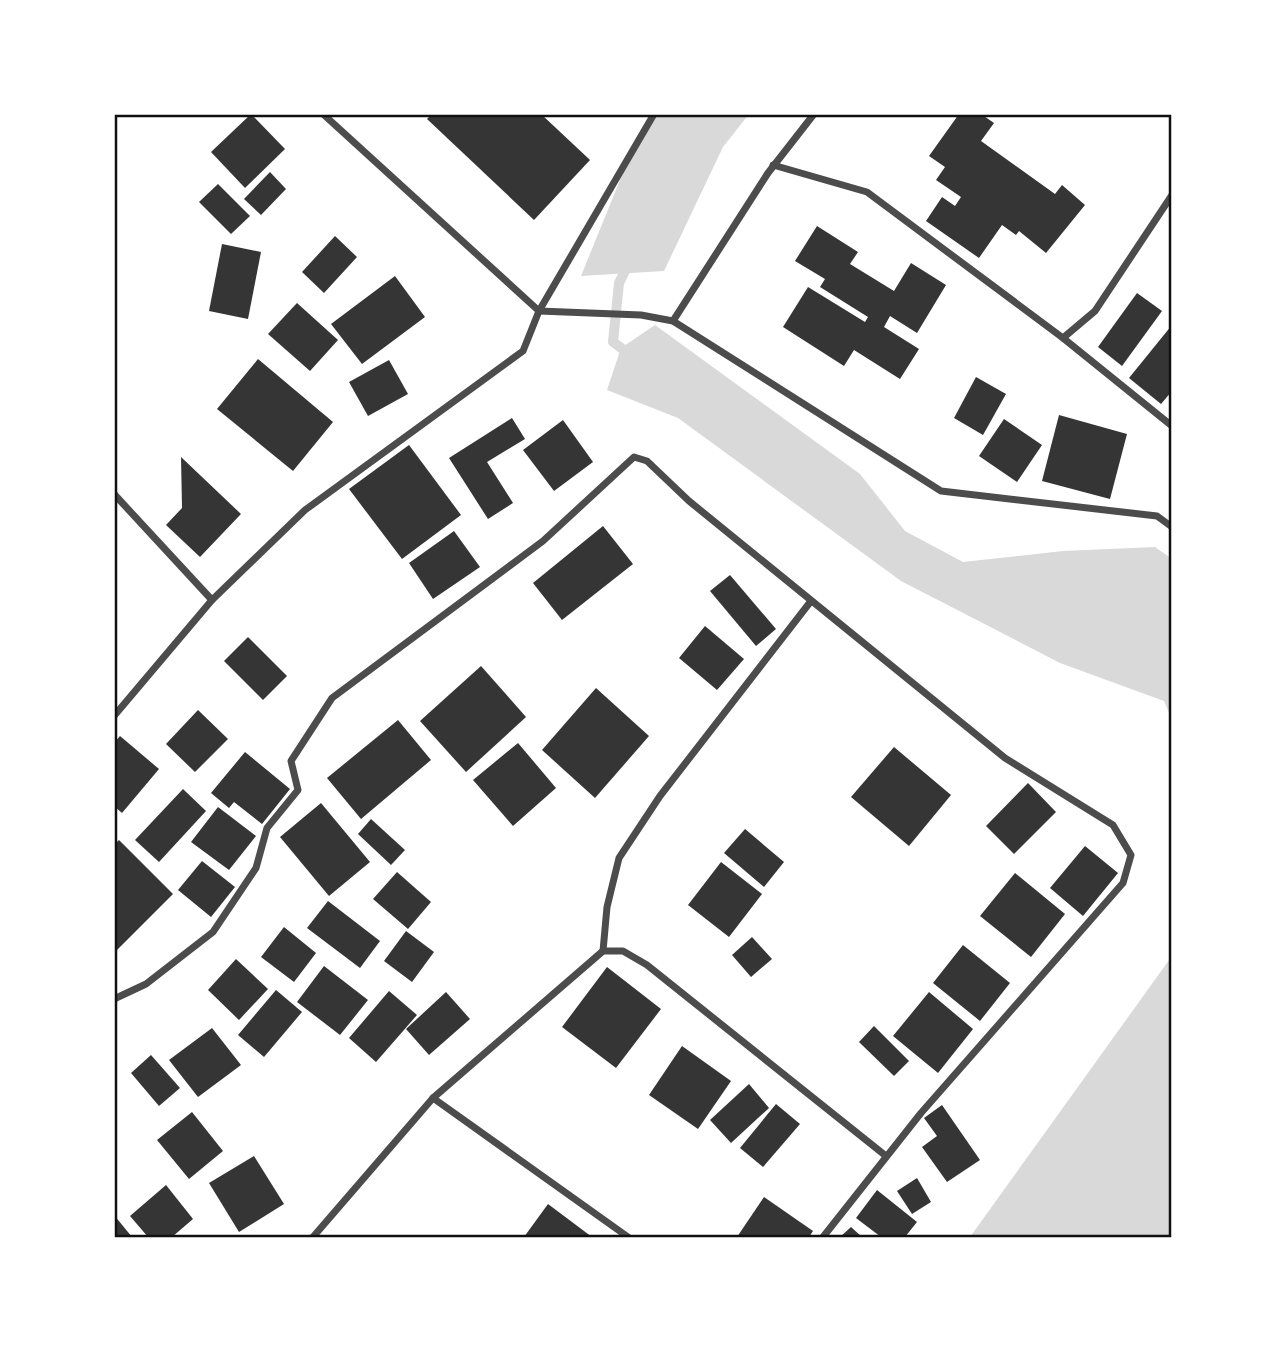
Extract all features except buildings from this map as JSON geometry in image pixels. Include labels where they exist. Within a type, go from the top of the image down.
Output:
[{"type":"street","points":[[323,114],[539,311],[640,315],[673,321],[941,491],[1157,516],[1172,527]]},
{"type":"street","points":[[114,716],[212,600],[305,510],[523,351],[539,311],[654,114]]},
{"type":"street","points":[[673,321],[773,165],[814,114]]},
{"type":"street","points":[[773,165],[867,192],[1063,338],[1172,426]]},
{"type":"street","points":[[1063,338],[1095,311],[1172,194]]},
{"type":"street","points":[[114,999],[146,984],[213,932],[256,868],[267,828],[298,790],[292,761],[332,698],[543,541],[589,502],[634,457],[647,461],[689,501],[1005,758],[1114,825],[1131,855],[1123,883],[887,1156],[823,1237]]},
{"type":"street","points":[[114,494],[212,600]]},
{"type":"street","points":[[603,951],[607,907],[619,858],[660,796],[811,601]]},
{"type":"street","points":[[313,1237],[433,1098],[603,951],[623,951],[648,965],[887,1156]]},
{"type":"street","points":[[433,1098],[628,1237]]},
{"type":"shaded area","points":[[656,114],[749,114],[723,147],[664,271],[581,276],[633,148]]},
{"type":"shaded area","points":[[655,325],[860,474],[905,531],[963,562],[1063,551],[1155,547],[1172,559],[1172,720],[1164,701],[1060,663],[901,581],[678,418],[607,390],[621,348]]},
{"type":"shaded area","points":[[1172,956],[1172,1237],[970,1237]]},
{"type":"waterway","points":[[630,261],[619,283],[613,342],[631,355]]}]
